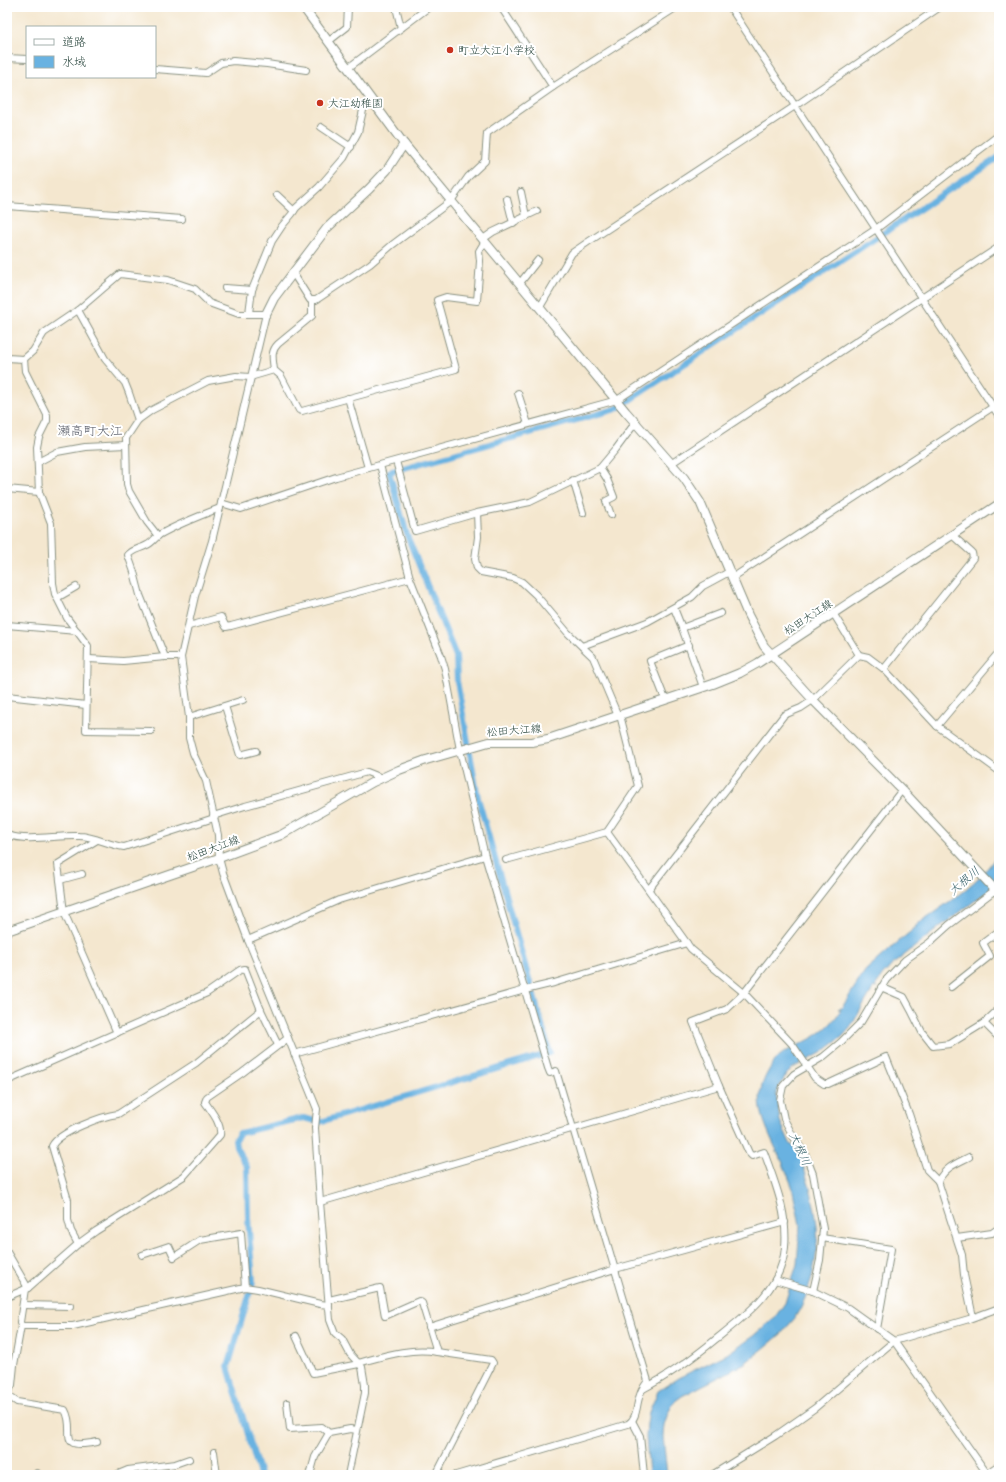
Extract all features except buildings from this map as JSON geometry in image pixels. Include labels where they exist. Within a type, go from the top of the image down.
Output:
[{"type":"street","points":[[303,7],[404,144],[626,412],[672,463],[700,502],[730,575],[764,646],[813,700],[902,790],[997,892],[949,925],[928,943],[904,960],[881,987],[861,1022],[842,1042],[823,1057],[806,1065],[794,1074],[783,1086],[780,1100],[784,1119],[806,1156],[813,1174],[822,1224],[820,1260],[813,1291]]},
{"type":"street","points":[[329,41],[347,27],[348,7]]},
{"type":"street","points":[[396,7],[401,28]]},
{"type":"street","points":[[348,68],[401,28],[420,10],[429,7]]},
{"type":"street","points":[[501,7],[553,88]]},
{"type":"street","points":[[312,301],[316,300],[370,264],[392,245],[451,201],[468,177],[485,161],[487,133],[677,7]]},
{"type":"street","points":[[730,7],[999,416]]},
{"type":"street","points":[[540,307],[572,253],[795,106],[940,7]]},
{"type":"street","points":[[7,58],[26,59]]},
{"type":"street","points":[[156,69],[206,73],[221,63],[233,61],[306,70]]},
{"type":"street","points":[[249,313],[252,290],[272,241],[294,211],[339,165],[351,147],[358,132],[364,106],[373,102]]},
{"type":"street","points":[[321,127],[351,147]]},
{"type":"street","points":[[165,657],[140,595],[128,555],[131,551],[148,545],[158,536],[220,506],[241,509],[305,487],[368,468],[618,401],[876,229],[999,135]]},
{"type":"street","points":[[348,1475],[365,1393],[362,1367],[350,1354],[342,1339],[335,1333],[332,1327],[320,1202],[315,1128],[317,1109],[248,940],[219,858],[218,835],[206,782],[193,753],[190,738],[189,717],[181,657],[195,596],[212,542],[266,314],[274,298],[327,228],[387,170],[404,144]]},
{"type":"street","points":[[521,192],[526,216]]},
{"type":"street","points":[[276,194],[294,211]]},
{"type":"street","points":[[507,199],[513,223]]},
{"type":"street","points":[[7,206],[182,219]]},
{"type":"street","points":[[293,273],[312,301],[312,316],[278,344],[272,353],[274,370],[281,376],[299,410],[302,411],[456,369],[437,300],[446,297],[477,301],[480,261],[479,251],[484,240],[493,232],[537,211]]},
{"type":"street","points":[[672,463],[921,297],[999,247]]},
{"type":"street","points":[[520,283],[538,260]]},
{"type":"street","points":[[7,358],[24,359],[33,351],[44,333],[78,310],[123,273],[168,280],[195,289],[209,303],[239,314],[266,314]]},
{"type":"street","points":[[225,288],[252,290]]},
{"type":"street","points":[[78,310],[105,359],[125,383],[138,420]]},
{"type":"street","points":[[24,359],[25,371],[47,415],[37,447],[39,492],[51,523],[53,583],[57,598],[67,618],[88,646],[86,730],[151,731]]},
{"type":"street","points":[[158,536],[147,522],[129,491],[127,484],[126,438],[138,420],[152,410],[208,381],[236,376],[250,377],[274,370]]},
{"type":"street","points":[[518,394],[528,424]]},
{"type":"street","points":[[348,398],[368,468]]},
{"type":"street","points":[[582,646],[647,622],[674,608],[692,597],[703,586],[730,575],[999,403]]},
{"type":"street","points":[[396,461],[415,530],[477,513],[530,502],[572,480],[600,468],[637,423]]},
{"type":"street","points":[[38,462],[57,452],[85,447],[126,445]]},
{"type":"street","points":[[380,465],[410,578],[441,656],[486,856],[541,1045],[550,1073],[556,1071],[647,1377],[648,1381],[642,1390],[632,1421],[640,1436],[644,1475]]},
{"type":"street","points":[[600,468],[607,479],[614,497],[606,501],[612,515]]},
{"type":"street","points":[[572,480],[582,513]]},
{"type":"street","points":[[7,489],[39,492]]},
{"type":"street","name":"松田大江線","points":[[7,931],[219,858],[281,835],[382,778],[426,760],[489,742],[532,742],[548,739],[703,687],[740,673],[999,504]]},
{"type":"street","points":[[477,513],[478,537],[475,559],[477,568],[481,572],[513,578],[522,582],[536,595],[568,633],[593,657],[619,715],[638,786],[607,832],[506,860]]},
{"type":"street","points":[[884,669],[973,558],[972,553],[952,535]]},
{"type":"street","points":[[189,626],[221,617],[226,627],[231,626],[410,578]]},
{"type":"street","points":[[57,598],[76,587]]},
{"type":"street","points":[[674,608],[703,687]]},
{"type":"street","points":[[682,628],[721,613]]},
{"type":"street","points":[[833,613],[859,655],[868,657],[884,669],[938,726],[999,772]]},
{"type":"street","points":[[7,625],[77,631]]},
{"type":"street","points":[[665,699],[650,661],[688,645]]},
{"type":"street","points":[[938,726],[999,652]]},
{"type":"street","points":[[649,889],[784,715],[801,708],[813,700],[859,655]]},
{"type":"street","points":[[88,659],[123,662],[165,657],[181,657]]},
{"type":"street","points":[[7,696],[86,705]]},
{"type":"street","points":[[189,717],[243,700]]},
{"type":"street","points":[[225,706],[240,755],[256,751]]},
{"type":"street","points":[[7,835],[28,838],[79,836],[97,840],[113,846],[124,847],[245,806],[367,772],[382,778]]},
{"type":"street","points":[[642,1390],[686,1363],[753,1308],[764,1296],[775,1280],[783,1261],[785,1247],[785,1222],[780,1197],[764,1152],[752,1156],[749,1153],[719,1086],[693,1022],[727,1008],[744,993],[902,790]]},
{"type":"street","points":[[607,832],[691,949],[744,993],[792,1044],[815,1078],[824,1084],[828,1084],[886,1057],[909,1114],[927,1170],[938,1181],[962,1255],[964,1275],[973,1317]]},
{"type":"street","points":[[97,840],[58,864],[64,912],[117,1033]]},
{"type":"street","points":[[248,940],[339,900],[486,856]]},
{"type":"street","points":[[60,880],[82,874]]},
{"type":"street","points":[[951,987],[990,956],[983,943],[999,931]]},
{"type":"street","points":[[294,1054],[554,983],[687,943]]},
{"type":"street","points":[[7,1081],[207,993],[240,970],[245,969],[278,1045]]},
{"type":"street","points":[[881,987],[904,997],[922,1032],[933,1046],[950,1044],[984,1022],[999,1009]]},
{"type":"street","points":[[78,1244],[71,1231],[68,1220],[68,1200],[52,1146],[54,1142],[71,1131],[107,1116],[118,1114],[196,1063],[262,1010]]},
{"type":"street","points":[[984,1022],[999,1038]]},
{"type":"street","points":[[7,1297],[26,1288],[78,1244],[96,1231],[184,1176],[220,1135],[221,1130],[219,1125],[205,1102],[207,1097],[242,1073],[288,1038]]},
{"type":"street","points":[[320,1202],[719,1086]]},
{"type":"street","points":[[938,1181],[943,1172],[953,1164],[969,1157]]},
{"type":"street","points":[[429,1327],[615,1269],[785,1222]]},
{"type":"street","points":[[957,1238],[992,1233],[999,1228]]},
{"type":"street","points":[[142,1255],[169,1246],[174,1257],[200,1240],[241,1233],[245,1287]]},
{"type":"street","points":[[822,1238],[891,1249],[877,1329]]},
{"type":"street","points":[[7,1252],[26,1288],[12,1385],[7,1394],[17,1402],[66,1410],[68,1415],[69,1437],[71,1442],[84,1445],[97,1442]]},
{"type":"street","points":[[775,1280],[813,1291],[848,1308],[894,1342],[986,1474],[999,1465]]},
{"type":"street","points":[[21,1326],[73,1326],[245,1287],[320,1304],[329,1303],[380,1288],[385,1316],[419,1301],[422,1303],[437,1352]]},
{"type":"street","points":[[23,1305],[70,1306]]},
{"type":"street","points":[[712,1475],[775,1436],[815,1408],[894,1342],[970,1319],[999,1308]]},
{"type":"street","points":[[296,1336],[313,1373],[409,1351],[426,1350],[491,1360],[493,1363],[436,1475]]},
{"type":"street","points":[[286,1402],[290,1429],[322,1427],[329,1433]]},
{"type":"street","points":[[456,1475],[632,1421]]},
{"type":"street","points":[[310,1475],[315,1457],[329,1433],[350,1429],[357,1430]]},
{"type":"street","points":[[214,1452],[217,1475]]},
{"type":"street","points":[[116,1475],[128,1470],[176,1464],[189,1459]]},
{"type":"water","name":"大根川","points":[[999,851],[999,884],[946,922],[892,965],[876,985],[877,988],[874,987],[850,1028],[842,1037],[821,1053],[793,1068],[786,1075],[776,1093],[780,1121],[790,1143],[801,1155],[804,1162],[803,1165],[812,1195],[817,1225],[817,1248],[810,1285],[801,1308],[795,1317],[796,1318],[781,1334],[745,1363],[682,1396],[674,1402],[664,1425],[663,1436],[667,1475],[649,1475],[646,1437],[647,1423],[649,1412],[658,1391],[678,1378],[727,1354],[753,1336],[775,1317],[785,1303],[797,1264],[800,1225],[792,1186],[780,1156],[777,1152],[775,1152],[777,1151],[761,1111],[761,1091],[769,1070],[782,1054],[823,1031],[841,1010],[838,1009],[841,1009],[865,971],[916,927],[916,925],[973,883],[992,862]]},
{"type":"waterway","points":[[260,1475],[228,1367],[253,1282],[248,1218],[247,1167],[236,1147],[235,1139],[240,1133],[303,1118],[320,1122],[550,1053],[478,798],[457,681],[456,656],[408,538],[389,472],[616,409],[999,157]]},
{"type":"place","name":"町立大江小学校","points":[[450,50]]},
{"type":"place","name":"大江幼稚園","points":[[320,103]]},
{"type":"district","name":"瀬高町大江","points":[[90,430]]}]
